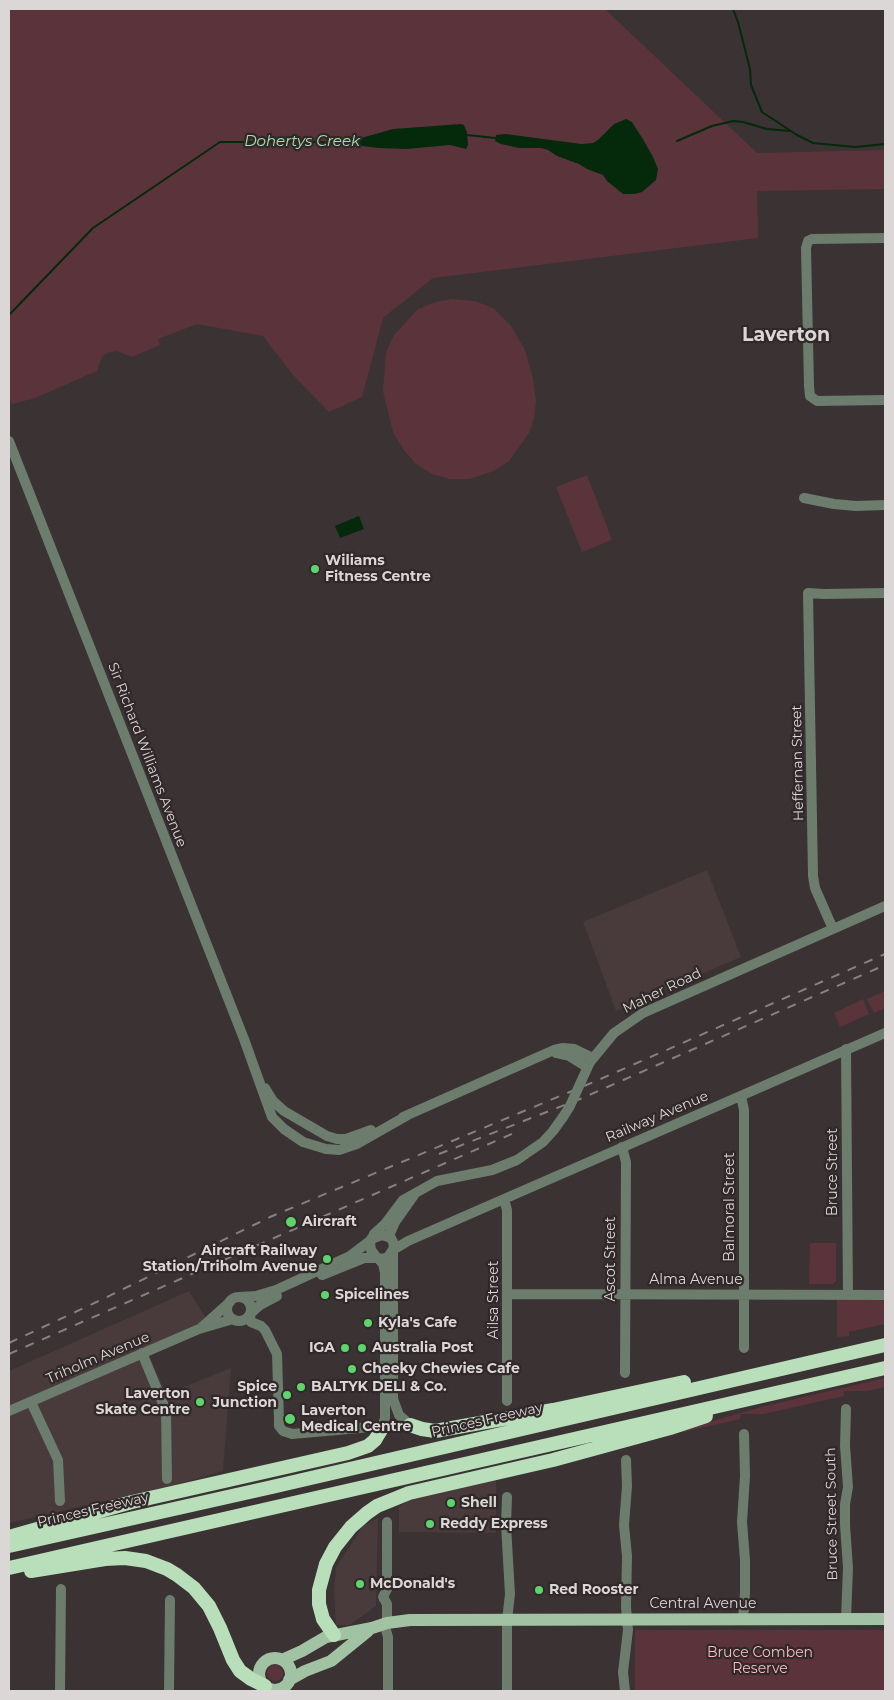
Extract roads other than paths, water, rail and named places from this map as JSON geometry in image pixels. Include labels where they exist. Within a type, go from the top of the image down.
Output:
[{"type":"highway","points":[[410,1425],[422,1430],[435,1431],[553,1410],[663,1386],[885,1345]]},
{"type":"highway","name":"Princes Freeway","points":[[9,1546],[885,1345]]},
{"type":"highway","points":[[9,1568],[885,1368]]},
{"type":"highway","points":[[334,1635],[323,1620],[319,1604],[319,1590],[326,1564],[335,1547],[351,1527],[367,1512],[377,1506],[409,1493],[553,1460],[670,1428],[776,1393]]},
{"type":"highway","points":[[9,1537],[132,1502],[348,1453],[368,1446],[375,1440],[381,1430]]},
{"type":"highway","points":[[9,1575],[114,1558],[146,1561],[167,1569],[177,1574],[194,1588],[208,1606],[240,1671],[267,1688]]},
{"type":"main road","name":"Central Avenue","points":[[282,1660],[322,1639],[334,1635],[410,1620],[885,1619]]},
{"type":"main road","points":[[288,1684],[291,1674],[290,1668],[282,1660],[275,1658],[269,1660],[261,1667],[260,1678],[267,1688],[278,1689],[288,1684],[336,1658],[381,1625]]},
{"type":"main road","points":[[334,1635],[340,1648],[336,1658]]},
{"type":"street","points":[[885,238],[818,238],[808,241],[806,248],[809,394],[812,398],[823,401],[885,400]]},
{"type":"street","name":"Sir Richard Williams Avenue","points":[[9,441],[259,1078],[272,1117],[284,1129],[309,1144],[326,1149],[345,1149],[408,1115]]},
{"type":"street","points":[[804,498],[856,506],[885,505]]},
{"type":"street","name":"Heffernan Street","points":[[833,929],[815,888],[813,876],[810,608],[808,593],[885,593]]},
{"type":"street","name":"Maher Road","points":[[371,1240],[400,1202],[418,1191],[437,1182],[492,1170],[517,1160],[543,1142],[570,1106],[589,1063],[614,1033],[643,1013],[885,906]]},
{"type":"street","name":"Railway Avenue","points":[[393,1251],[404,1243],[885,1032]]},
{"type":"street","name":"Sir Richard Williams Avenue","points":[[259,1078],[276,1104],[284,1111],[327,1136],[342,1139],[358,1135],[408,1115],[554,1050],[567,1048],[577,1050],[589,1063]]},
{"type":"street","name":"Bruce Street","points":[[846,1050],[848,1295]]},
{"type":"street","name":"Balmoral Street","points":[[741,1096],[744,1110],[744,1348]]},
{"type":"street","points":[[297,1138],[306,1125]]},
{"type":"street","name":"Ascot Street","points":[[622,1147],[626,1162],[625,1373]]},
{"type":"street","points":[[390,1237],[394,1224],[418,1191]]},
{"type":"street","name":"Ailsa Street","points":[[504,1199],[507,1210],[507,1401]]},
{"type":"street","name":"Railway Avenue","points":[[390,1237],[439,1228]]},
{"type":"street","points":[[233,1320],[228,1310],[235,1300],[242,1298],[249,1302],[250,1316],[267,1333],[277,1354],[279,1420],[282,1429],[292,1434],[371,1428],[381,1430],[385,1418],[388,1380],[389,1313],[393,1251],[393,1242],[390,1237],[382,1235],[371,1240],[350,1256],[276,1290],[256,1296],[235,1300]]},
{"type":"street","points":[[371,1240],[370,1248],[382,1262],[385,1270],[389,1313]]},
{"type":"street","points":[[250,1316],[269,1300],[324,1274],[364,1258],[387,1258],[393,1251]]},
{"type":"street","name":"Alma Avenue","points":[[507,1294],[885,1295]]},
{"type":"street","name":"Triholm Avenue","points":[[199,1329],[235,1300]]},
{"type":"street","name":"Triholm Avenue","points":[[9,1412],[199,1329],[233,1320],[242,1321],[250,1316]]},
{"type":"street","points":[[142,1353],[166,1411],[167,1479]]},
{"type":"street","points":[[388,1380],[395,1408],[410,1425]]},
{"type":"street","points":[[31,1402],[58,1460],[60,1501]]},
{"type":"street","name":"Bruce Street South","points":[[846,1409],[845,1446],[848,1487],[845,1504],[848,1568],[846,1619]]},
{"type":"street","points":[[743,1619],[745,1593],[742,1522],[745,1476],[744,1434]]},
{"type":"street","points":[[625,1691],[623,1672],[628,1619],[626,1609],[627,1566],[624,1525],[627,1486],[626,1460]]},
{"type":"street","points":[[507,1497],[506,1526],[510,1594],[507,1620],[507,1691]]},
{"type":"street","points":[[387,1522],[387,1589],[383,1597],[387,1604],[381,1625],[388,1637],[388,1691]]},
{"type":"street","points":[[60,1691],[61,1589]]},
{"type":"street","points":[[169,1691],[170,1600]]},
{"type":"waterway","points":[[733,9],[750,69],[751,85],[762,112],[813,143],[855,147],[885,144]]},
{"type":"waterway","name":"Dohertys Creek","points":[[677,141],[712,126],[733,121],[767,129],[790,131]]},
{"type":"waterway","name":"Dohertys Creek","points":[[467,135],[495,138]]},
{"type":"waterway","name":"Dohertys Creek","points":[[9,315],[93,228],[220,142],[358,142]]},
{"type":"railway","points":[[9,1343],[270,1217],[596,1081],[885,954]]},
{"type":"railway","points":[[439,1154],[580,1099],[885,965]]},
{"type":"railway","points":[[9,1354],[514,1133]]},
{"type":"place","name":"Wiliams Fitness Centre","points":[[315,569]]},
{"type":"place","name":"Aircraft","points":[[291,1222]]},
{"type":"place","name":"Aircraft Railway Station/Triholm Avenue","points":[[327,1259]]},
{"type":"place","name":"Spicelines","points":[[325,1295]]},
{"type":"place","name":"Kyla's Cafe","points":[[368,1323]]},
{"type":"place","name":"IGA","points":[[345,1348]]},
{"type":"place","name":"Australia Post","points":[[362,1348]]},
{"type":"place","name":"Cheeky Chewies Cafe","points":[[352,1369]]},
{"type":"place","name":"BALTYK DELI & Co.","points":[[301,1387]]},
{"type":"place","name":"Spice Junction","points":[[287,1395]]},
{"type":"place","name":"Laverton Skate Centre","points":[[200,1402]]},
{"type":"place","name":"Laverton Medical Centre","points":[[290,1419]]},
{"type":"place","name":"Shell","points":[[451,1503]]},
{"type":"place","name":"Reddy Express","points":[[430,1524]]},
{"type":"place","name":"McDonald's","points":[[360,1584]]},
{"type":"place","name":"Red Rooster","points":[[539,1590]]},
{"type":"district","name":"Laverton","points":[[786,335]]},
{"type":"park label","name":"Bruce Comben Reserve","points":[[760,1662]]}]
